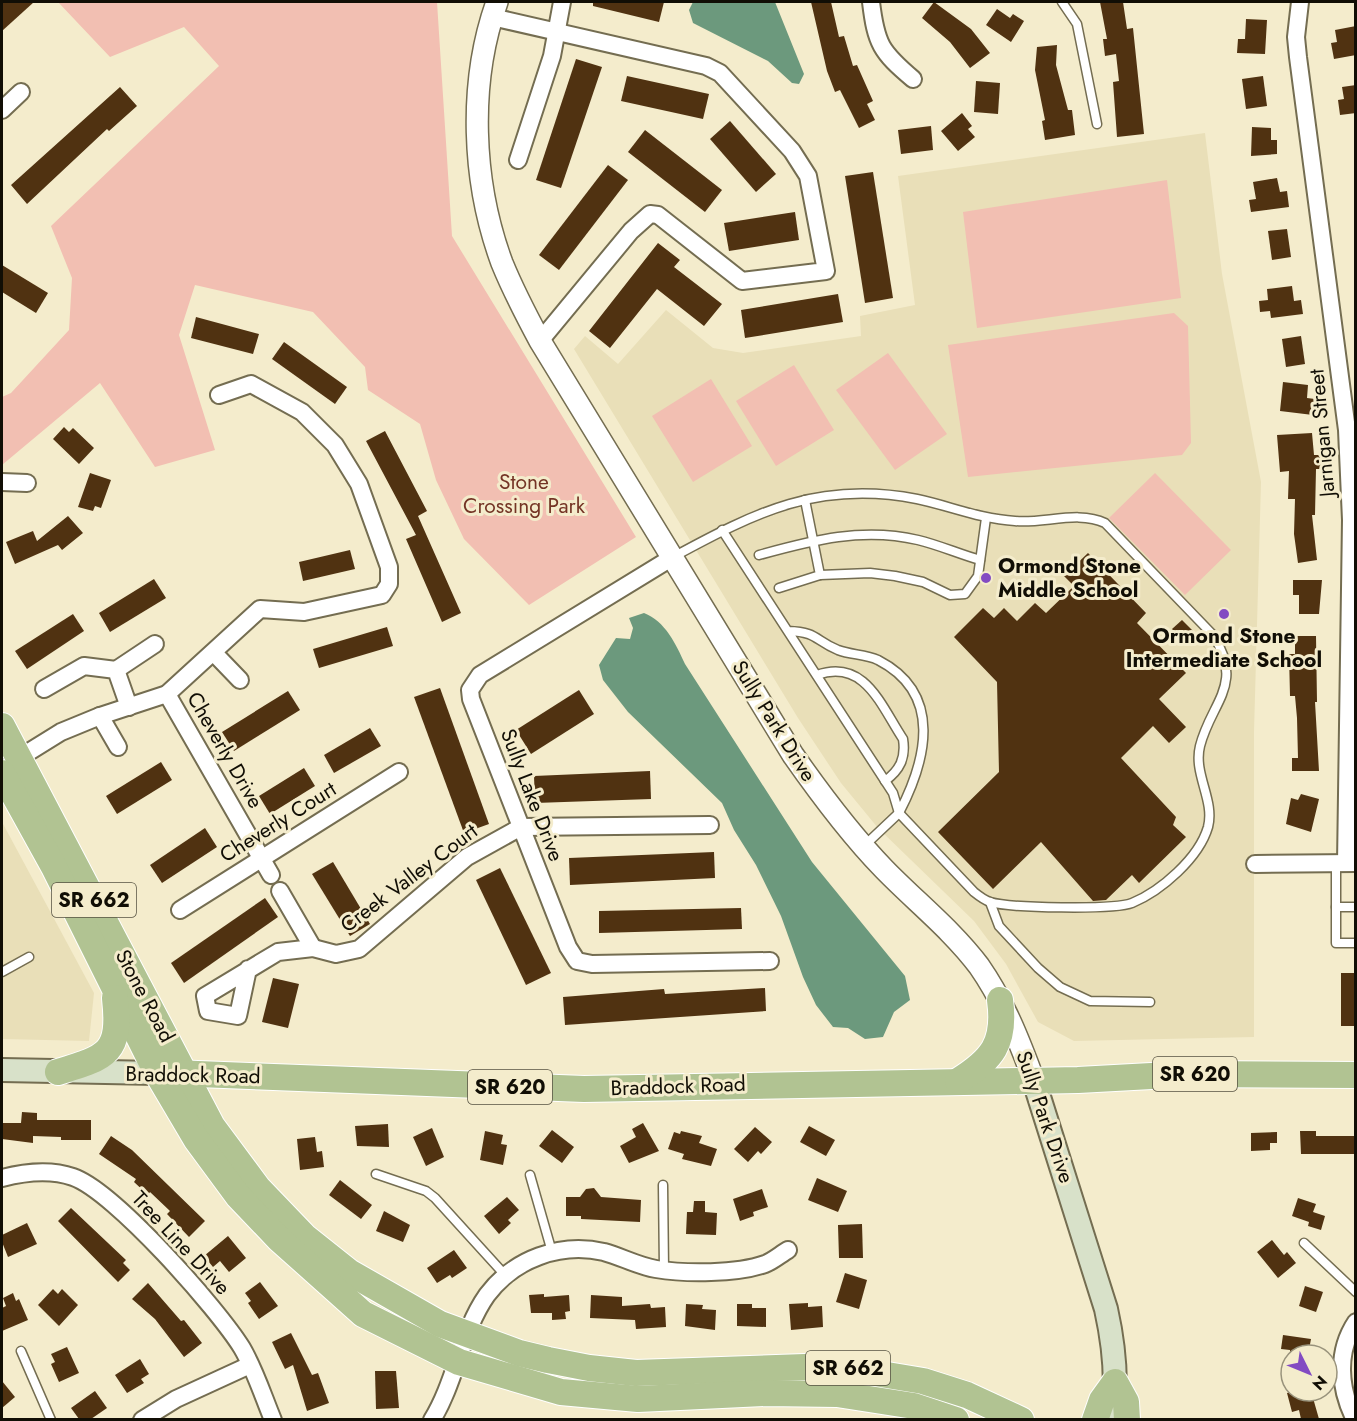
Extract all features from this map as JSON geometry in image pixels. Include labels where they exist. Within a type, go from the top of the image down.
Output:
[{"type":"main road","name":"Stone Road","points":[[2,726],[7,767],[54,867],[157,1073]]},
{"type":"main road","name":"Stone Road","points":[[7,767],[187,1074]]},
{"type":"main road","points":[[58,1072],[98,1058],[111,1047],[118,1022],[113,986]]},
{"type":"main road","points":[[958,1081],[984,1063],[996,1047],[1002,1023],[1000,1000]]},
{"type":"main road","name":"Braddock Road","points":[[2,1070],[157,1073],[584,1089],[1034,1081],[1188,1074],[1356,1075]]},
{"type":"main road","name":"SR 662","points":[[157,1073],[214,1165],[279,1239],[363,1314],[459,1362],[561,1392],[638,1400],[766,1393],[837,1394],[914,1406],[956,1419]]},
{"type":"main road","name":"SR 662","points":[[187,1074],[212,1126],[258,1188],[305,1237],[349,1272],[440,1324],[519,1353],[589,1368],[636,1373],[810,1365],[862,1370],[923,1381],[967,1395],[1021,1419]]},
{"type":"main road","name":"Sully Park Drive","points":[[1034,1081],[1106,1309],[1113,1339],[1115,1382],[1112,1419]]},
{"type":"main road","points":[[1095,1419],[1102,1400],[1115,1382],[1126,1402],[1127,1419]]},
{"type":"street","points":[[518,160],[558,32],[562,2]]},
{"type":"street","points":[[871,2],[874,25],[882,49],[914,80]]},
{"type":"street","name":"Jarnigan Street","points":[[1300,2],[1296,37],[1298,57],[1348,441],[1351,520],[1346,863]]},
{"type":"street","points":[[494,9],[558,32],[706,66],[720,73],[786,144],[808,176],[826,271],[742,281],[658,215],[650,214],[641,219],[540,341]]},
{"type":"street","name":"Sully Park Drive","points":[[494,9],[481,70],[477,119],[480,167],[488,214],[501,261],[516,296],[540,341],[793,755],[824,800],[863,847],[951,934],[978,966],[1000,1000],[1019,1039],[1034,1081]]},
{"type":"street","points":[[2,110],[21,92]]},
{"type":"street","points":[[7,767],[61,732],[100,716],[167,694],[260,609],[304,612],[382,595],[389,584],[385,552],[359,484],[335,445],[302,412],[251,384],[219,395]]},
{"type":"street","points":[[2,482],[27,483]]},
{"type":"street","name":"Sully Lake Drive","points":[[673,556],[480,675],[470,690],[471,699],[568,947],[577,962],[592,964],[770,961]]},
{"type":"street","points":[[44,689],[84,666],[116,670],[155,644]]},
{"type":"street","points":[[214,653],[240,680]]},
{"type":"street","points":[[116,670],[129,707]]},
{"type":"street","name":"Cheverly Drive","points":[[167,694],[271,874]]},
{"type":"street","points":[[100,716],[118,747]]},
{"type":"street","name":"Cheverly Court","points":[[180,910],[399,772]]},
{"type":"street","name":"Creek Valley Court","points":[[248,969],[278,952],[313,948],[336,954],[359,949],[467,857],[521,827],[710,825]]},
{"type":"street","points":[[1255,864],[1346,863]]},
{"type":"street","points":[[280,891],[313,948]]},
{"type":"street","name":"Tree Line Drive","points":[[2,1178],[31,1172],[57,1173],[82,1181],[100,1192],[212,1306],[250,1365],[273,1419]]},
{"type":"street","points":[[432,1419],[445,1399],[468,1335],[482,1305],[505,1275],[528,1261],[552,1252],[583,1249],[602,1252],[664,1270],[744,1269],[767,1263],[788,1250]]},
{"type":"street","points":[[1355,1419],[1347,1404],[1341,1363],[1347,1340],[1356,1322]]},
{"type":"street","points":[[142,1419],[176,1399],[250,1365]]},
{"type":"lane","points":[[1062,2],[1077,24],[1097,124]]},
{"type":"lane","points":[[673,556],[722,530],[766,510],[825,496],[871,494],[917,500],[986,518],[1030,522],[1088,517],[1105,523],[1213,635],[1224,657],[1225,676],[1221,700],[1202,737],[1199,751],[1200,777],[1208,809],[1208,828],[1195,850],[1175,873],[1143,897],[1124,905],[1009,905],[990,902],[974,892],[899,813],[893,793],[722,530]]},
{"type":"lane","points":[[805,500],[820,575]]},
{"type":"lane","points":[[779,588],[820,575],[870,573],[923,582],[942,592],[958,596],[965,594],[976,582],[986,518]]},
{"type":"lane","points":[[759,555],[813,540],[868,534],[898,536],[931,543],[980,560]]},
{"type":"lane","points":[[788,631],[809,632],[839,650],[878,660],[899,675],[912,693],[922,716],[926,738],[915,783],[899,813],[863,847]]},
{"type":"lane","points":[[816,675],[828,671],[847,672],[859,676],[868,685],[903,739],[905,748],[897,772],[885,781]]},
{"type":"lane","points":[[1346,863],[1336,907],[1335,943],[1356,943]]},
{"type":"lane","points":[[990,902],[999,926],[1038,968],[1060,987],[1090,1000],[1150,1002]]},
{"type":"lane","points":[[1336,907],[1356,907]]},
{"type":"lane","points":[[2,972],[29,957]]},
{"type":"lane","points":[[376,1173],[430,1195],[505,1275]]},
{"type":"lane","points":[[530,1175],[552,1252]]},
{"type":"lane","points":[[663,1185],[664,1270]]},
{"type":"lane","points":[[1304,1243],[1356,1292]]},
{"type":"lane","points":[[21,1352],[51,1419]]},
{"type":"shaded area","points":[[693,2],[775,2],[804,74],[799,84],[792,83],[768,61],[693,23],[689,10]]},
{"type":"shaded area","name":"Ormond Stone Middle School","points":[[1205,133],[1222,274],[1261,482],[1254,732],[1254,1037],[1074,1041],[1038,1022],[1006,964],[974,921],[878,828],[841,783],[798,718],[574,349],[585,336],[618,364],[666,310],[713,348],[743,353],[861,336],[860,316],[915,305],[898,176]]},
{"type":"shaded area","points":[[644,613],[664,627],[669,634],[685,664],[812,862],[905,976],[910,1000],[894,1012],[883,1037],[865,1039],[848,1028],[833,1027],[816,1005],[803,977],[781,916],[756,865],[734,830],[722,803],[628,712],[603,680],[599,665],[616,638],[630,639],[633,628],[629,618]]},
{"type":"shaded area","points":[[2,822],[94,993],[89,1041],[2,1039]]},
{"type":"green space","name":"Stone Crossing Park","points":[[58,2],[437,2],[452,236],[636,537],[529,605],[464,539],[436,480],[420,424],[368,390],[365,367],[313,312],[195,285],[179,335],[215,450],[155,467],[100,383],[2,465],[2,397],[11,393],[69,330],[72,278],[51,226],[219,66],[184,27],[110,57]]},
{"type":"green space","points":[[1167,180],[1181,298],[977,328],[963,212]]},
{"type":"green space","points":[[1174,313],[1188,326],[1191,443],[1182,455],[968,477],[948,345]]},
{"type":"green space","points":[[888,353],[947,434],[895,470],[836,390]]},
{"type":"green space","points":[[794,365],[834,430],[776,466],[736,401]]},
{"type":"green space","points":[[711,379],[752,446],[693,482],[652,416]]},
{"type":"green space","points":[[1155,473],[1231,550],[1185,595],[1109,518]]},
{"type":"building","points":[[2,2],[34,2],[2,31]]},
{"type":"building","points":[[593,2],[664,2],[659,22],[593,6]]},
{"type":"building","points":[[811,2],[831,2],[839,37],[844,36],[853,66],[857,65],[873,101],[867,104],[875,120],[859,128],[840,90],[835,92],[827,71]]},
{"type":"building","points":[[934,2],[971,29],[990,53],[970,68],[950,42],[922,18]]},
{"type":"building","points":[[1100,2],[1123,2],[1127,29],[1133,28],[1144,134],[1117,137],[1113,82],[1119,81],[1116,54],[1105,56],[1103,39],[1107,39]]},
{"type":"building","points":[[997,9],[1010,18],[1013,14],[1024,21],[1011,42],[986,25]]},
{"type":"building","points":[[1246,19],[1267,20],[1265,54],[1237,53],[1238,39],[1245,39]]},
{"type":"building","points":[[1356,26],[1356,55],[1334,59],[1331,43],[1337,42],[1335,30]]},
{"type":"building","points":[[1057,45],[1056,65],[1068,110],[1072,110],[1075,135],[1045,140],[1042,121],[1045,120],[1035,70],[1037,47]]},
{"type":"building","points":[[576,59],[602,67],[561,188],[536,180]]},
{"type":"building","points":[[627,76],[709,94],[703,119],[621,101]]},
{"type":"building","points":[[1263,76],[1267,106],[1246,109],[1242,79]]},
{"type":"building","points":[[976,81],[1000,83],[998,114],[974,112]]},
{"type":"building","points":[[1356,85],[1356,113],[1340,115],[1338,100],[1344,99],[1342,87]]},
{"type":"building","points":[[120,87],[137,106],[109,131],[107,129],[27,204],[11,185]]},
{"type":"building","points":[[962,113],[972,126],[968,129],[975,137],[958,151],[941,131]]},
{"type":"building","points":[[730,121],[776,174],[756,192],[710,139]]},
{"type":"building","points":[[931,126],[933,150],[901,154],[898,130]]},
{"type":"building","points":[[1252,127],[1271,128],[1271,140],[1277,140],[1277,154],[1251,156]]},
{"type":"building","points":[[645,130],[722,190],[705,212],[628,152]]},
{"type":"building","points":[[608,165],[628,180],[559,270],[539,255]]},
{"type":"building","points":[[873,172],[893,298],[865,303],[845,176]]},
{"type":"building","points":[[1277,178],[1280,192],[1287,191],[1289,207],[1251,212],[1249,200],[1256,199],[1253,182]]},
{"type":"building","points":[[795,212],[799,240],[729,251],[724,223]]},
{"type":"building","points":[[1287,229],[1291,257],[1272,260],[1268,231]]},
{"type":"building","points":[[658,243],[680,260],[674,267],[722,304],[704,326],[657,289],[610,348],[589,331]]},
{"type":"building","points":[[2,265],[48,293],[36,313],[2,292]]},
{"type":"building","points":[[1292,286],[1294,301],[1301,300],[1303,314],[1271,318],[1270,311],[1260,312],[1259,301],[1268,300],[1267,289]]},
{"type":"building","points":[[838,294],[843,322],[745,338],[741,310]]},
{"type":"building","points":[[196,317],[259,334],[253,354],[191,338]]},
{"type":"building","points":[[1301,336],[1305,364],[1286,367],[1282,339]]},
{"type":"building","points":[[284,342],[347,387],[335,404],[272,359]]},
{"type":"building","points":[[1283,382],[1308,385],[1307,398],[1315,399],[1313,415],[1280,411]]},
{"type":"building","points":[[64,427],[69,432],[73,428],[94,448],[79,464],[53,439]]},
{"type":"building","points":[[385,431],[427,511],[418,516],[461,613],[442,622],[406,539],[416,535],[366,441]]},
{"type":"building","points":[[1312,433],[1314,455],[1321,455],[1322,469],[1316,469],[1315,515],[1312,515],[1317,560],[1298,563],[1294,534],[1295,499],[1288,499],[1289,471],[1280,472],[1277,435]]},
{"type":"building","points":[[90,473],[111,480],[101,508],[95,506],[93,511],[78,507]]},
{"type":"building","points":[[68,516],[83,533],[62,550],[58,545],[15,564],[6,542],[33,531],[37,541]]},
{"type":"building","points":[[350,550],[355,569],[303,581],[299,562]]},
{"type":"building","points":[[1088,553],[1146,613],[1137,623],[1186,673],[1159,699],[1186,727],[1169,743],[1153,726],[1121,758],[1176,817],[1173,825],[1186,837],[1139,883],[1132,875],[1106,900],[1093,901],[1041,842],[993,889],[938,832],[999,772],[997,682],[954,637],[983,608],[994,618],[1004,608],[1017,621],[1035,603],[1046,613],[1074,586],[1064,576]]},
{"type":"building","points":[[154,579],[166,598],[110,632],[99,613]]},
{"type":"building","points":[[1293,580],[1322,580],[1319,614],[1299,614],[1299,595],[1293,595]]},
{"type":"building","points":[[73,614],[84,631],[27,669],[15,651]]},
{"type":"building","points":[[1182,620],[1196,634],[1186,644],[1172,629]]},
{"type":"building","points":[[387,627],[393,646],[319,668],[313,649]]},
{"type":"building","points":[[1295,636],[1316,636],[1317,702],[1315,702],[1319,771],[1292,771],[1292,758],[1298,758],[1295,696],[1290,696],[1289,654],[1295,654]]},
{"type":"building","points":[[440,688],[489,824],[464,833],[414,697]]},
{"type":"building","points":[[579,690],[594,714],[531,754],[516,730]]},
{"type":"building","points":[[288,691],[300,710],[234,751],[222,732]]},
{"type":"building","points":[[370,728],[381,746],[334,773],[324,755]]},
{"type":"building","points":[[161,762],[172,780],[117,814],[106,796]]},
{"type":"building","points":[[304,768],[315,786],[270,814],[259,796]]},
{"type":"building","points":[[650,771],[651,799],[535,803],[534,776]]},
{"type":"building","points":[[1301,794],[1319,799],[1311,832],[1286,824],[1291,798],[1298,800]]},
{"type":"building","points":[[205,828],[217,847],[162,883],[150,865]]},
{"type":"building","points":[[714,852],[715,878],[570,885],[569,858]]},
{"type":"building","points":[[333,862],[370,924],[350,936],[312,874]]},
{"type":"building","points":[[500,868],[551,973],[526,985],[476,880]]},
{"type":"building","points":[[265,898],[278,917],[184,983],[171,963]]},
{"type":"building","points":[[741,908],[742,929],[599,933],[599,911]]},
{"type":"building","points":[[1341,973],[1356,973],[1356,1026],[1341,1026]]},
{"type":"building","points":[[273,978],[299,984],[288,1028],[262,1022]]},
{"type":"building","points":[[765,988],[766,1011],[565,1025],[563,997],[664,989],[665,994]]},
{"type":"building","points":[[22,1112],[37,1113],[37,1120],[91,1120],[91,1140],[61,1140],[61,1137],[33,1136],[33,1143],[2,1139],[2,1123],[21,1123]]},
{"type":"building","points":[[643,1123],[659,1151],[629,1163],[620,1146],[636,1137],[632,1129]]},
{"type":"building","points":[[388,1124],[389,1147],[357,1146],[355,1126]]},
{"type":"building","points":[[809,1126],[835,1140],[826,1156],[800,1142]]},
{"type":"building","points":[[755,1127],[772,1142],[761,1154],[758,1151],[748,1162],[734,1149]]},
{"type":"building","points":[[432,1128],[444,1157],[426,1166],[413,1137]]},
{"type":"building","points":[[552,1130],[574,1147],[562,1163],[539,1146]]},
{"type":"building","points":[[485,1131],[503,1135],[501,1144],[507,1145],[503,1165],[480,1160]]},
{"type":"building","points":[[681,1131],[702,1136],[699,1143],[717,1149],[711,1166],[682,1159],[684,1154],[668,1149],[674,1132],[680,1134]]},
{"type":"building","points":[[1300,1131],[1316,1131],[1316,1136],[1356,1136],[1356,1154],[1301,1154]]},
{"type":"building","points":[[1277,1132],[1277,1143],[1270,1143],[1270,1150],[1251,1151],[1251,1133]]},
{"type":"building","points":[[111,1136],[132,1150],[205,1221],[189,1237],[167,1214],[170,1211],[150,1192],[148,1195],[134,1182],[136,1179],[99,1154]]},
{"type":"building","points":[[315,1137],[317,1152],[322,1151],[324,1167],[300,1170],[297,1139]]},
{"type":"building","points":[[817,1178],[847,1191],[838,1212],[808,1200]]},
{"type":"building","points":[[340,1180],[372,1205],[361,1219],[329,1195]]},
{"type":"building","points":[[594,1188],[601,1197],[641,1200],[640,1222],[566,1216],[566,1197],[580,1197],[586,1189]]},
{"type":"building","points":[[762,1189],[768,1207],[753,1212],[754,1216],[740,1221],[733,1199]]},
{"type":"building","points":[[507,1197],[519,1210],[508,1220],[511,1223],[499,1234],[484,1216]]},
{"type":"building","points":[[1298,1198],[1316,1204],[1313,1212],[1325,1216],[1321,1230],[1308,1226],[1309,1222],[1292,1216]]},
{"type":"building","points":[[694,1201],[705,1201],[705,1212],[717,1213],[716,1235],[686,1234],[687,1212],[693,1212]]},
{"type":"building","points":[[71,1208],[126,1260],[123,1263],[130,1270],[118,1282],[58,1221]]},
{"type":"building","points":[[384,1211],[410,1225],[403,1242],[376,1231]]},
{"type":"building","points":[[27,1223],[37,1244],[8,1257],[2,1242],[2,1235]]},
{"type":"building","points":[[862,1224],[863,1258],[839,1258],[838,1225]]},
{"type":"building","points":[[228,1236],[246,1258],[229,1272],[220,1261],[213,1267],[204,1256]]},
{"type":"building","points":[[1272,1240],[1284,1255],[1287,1252],[1296,1263],[1278,1278],[1257,1252]]},
{"type":"building","points":[[454,1250],[467,1268],[452,1278],[450,1275],[437,1283],[427,1268]]},
{"type":"building","points":[[845,1273],[867,1280],[859,1309],[836,1302]]},
{"type":"building","points":[[260,1282],[278,1306],[259,1319],[248,1303],[251,1301],[245,1293]]},
{"type":"building","points":[[148,1283],[181,1321],[184,1320],[202,1343],[184,1357],[155,1319],[132,1299]]},
{"type":"building","points":[[1305,1286],[1323,1292],[1316,1312],[1299,1306]]},
{"type":"building","points":[[53,1289],[58,1294],[62,1289],[78,1305],[59,1326],[38,1305]]},
{"type":"building","points":[[13,1293],[16,1301],[19,1299],[28,1320],[2,1331],[2,1308],[6,1306],[3,1298]]},
{"type":"building","points":[[544,1294],[544,1297],[569,1295],[570,1311],[565,1312],[566,1319],[552,1320],[552,1313],[531,1313],[529,1295]]},
{"type":"building","points":[[591,1295],[622,1297],[622,1306],[650,1304],[651,1308],[665,1307],[666,1327],[636,1329],[635,1320],[590,1318]]},
{"type":"building","points":[[808,1303],[808,1307],[822,1306],[823,1327],[791,1330],[789,1304]]},
{"type":"building","points":[[686,1304],[703,1305],[702,1309],[716,1310],[715,1330],[685,1326]]},
{"type":"building","points":[[737,1304],[752,1304],[752,1308],[766,1308],[766,1327],[737,1326]]},
{"type":"building","points":[[291,1333],[312,1375],[318,1373],[329,1403],[307,1411],[293,1365],[285,1369],[272,1342]]},
{"type":"building","points":[[1283,1335],[1311,1339],[1310,1343],[1282,1343]]},
{"type":"building","points":[[67,1347],[79,1373],[59,1382],[51,1364],[55,1362],[51,1354]]},
{"type":"building","points":[[140,1359],[149,1374],[141,1379],[144,1383],[127,1393],[115,1375]]},
{"type":"building","points":[[375,1371],[396,1371],[399,1408],[376,1409]]},
{"type":"building","points":[[2,1381],[15,1397],[2,1408]]},
{"type":"building","points":[[95,1391],[107,1408],[91,1419],[79,1419],[71,1408]]},
{"type":"building","points":[[1290,1403],[1314,1403],[1319,1419],[1301,1419],[1299,1410],[1292,1412]]},
{"type":"place","name":"Ormond Stone Middle School","points":[[986,578]]},
{"type":"place","name":"Ormond Stone Intermediate School","points":[[1224,614]]}]
